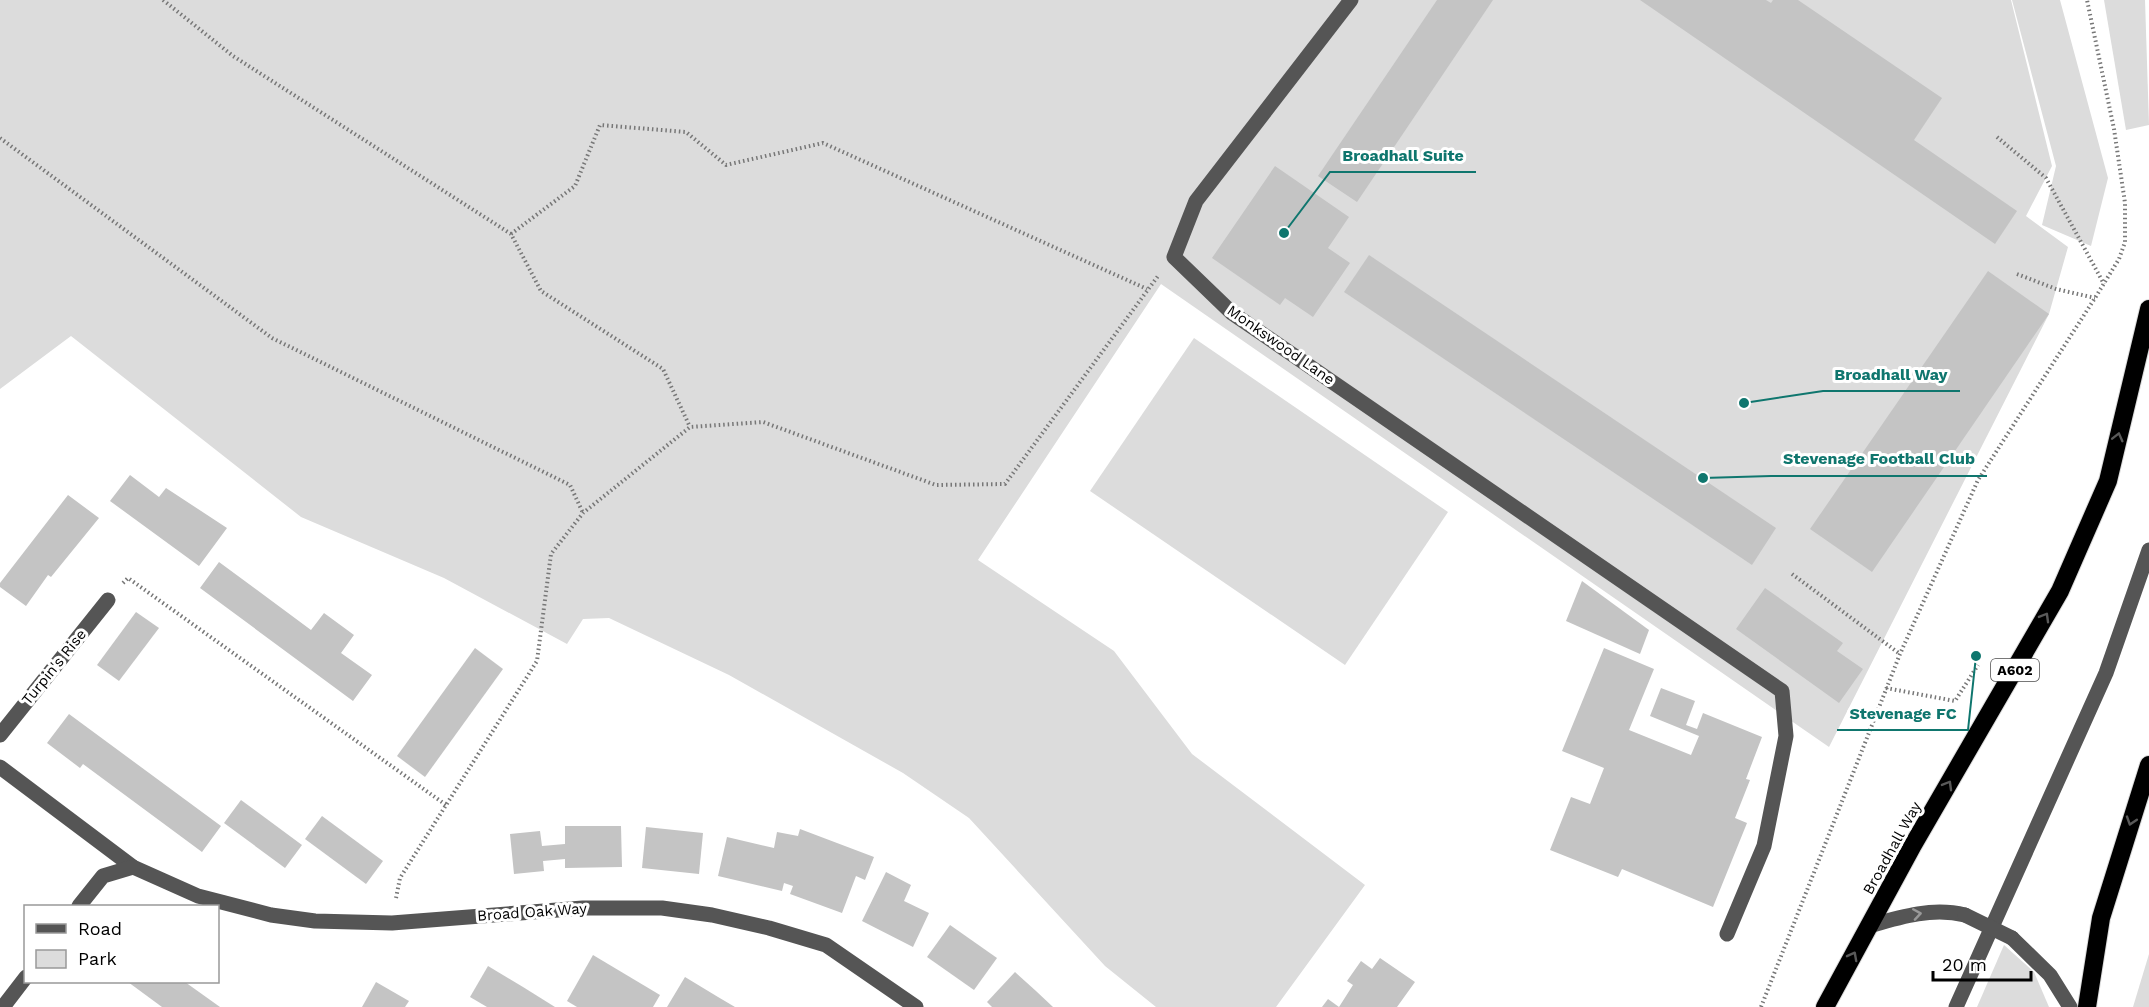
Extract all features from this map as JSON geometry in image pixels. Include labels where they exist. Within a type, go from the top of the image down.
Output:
[{"type":"highway","name":"Broadhall Way","points":[[1825,1007],[2060,591],[2108,481],[2149,309]]},
{"type":"highway","points":[[2087,1007],[2101,918],[2149,765]]},
{"type":"street","points":[[1174,257],[1196,201],[1352,0]]},
{"type":"street","name":"Monkswood Lane","points":[[1174,257],[1232,313],[1782,691],[1786,736],[1764,846],[1727,934]]},
{"type":"street","points":[[1956,1007],[2106,673],[2149,550]]},
{"type":"street","name":"Turpin's Rise","points":[[0,735],[108,600]]},
{"type":"street","name":"Broad Oak Way","points":[[0,767],[133,867],[198,896],[271,915],[315,921],[392,923],[584,908],[662,908],[712,915],[769,928],[826,945],[916,1007]]},
{"type":"street","points":[[80,905],[103,876],[133,867]]},
{"type":"street","points":[[1869,926],[1900,917],[1930,912],[1947,911],[1965,915],[2012,938],[2050,975],[2070,1007]]},
{"type":"street","points":[[3,1007],[24,980]]},
{"type":"path","points":[[163,0],[233,56],[512,234],[541,291],[663,369],[690,427]]},
{"type":"path","points":[[1761,1007],[1900,654],[1978,480],[2104,284],[2119,259],[2125,243],[2126,203],[2114,129],[2087,0]]},
{"type":"path","points":[[512,234],[575,186],[600,125],[686,132],[726,165],[823,143],[1147,289]]},
{"type":"path","points":[[1997,137],[2046,178],[2104,284]]},
{"type":"path","points":[[0,138],[272,338],[570,485],[583,513]]},
{"type":"path","points":[[392,923],[400,878],[537,661],[551,554],[583,513],[690,427],[763,422],[936,485],[1005,484],[1147,289],[1174,257]]},
{"type":"path","points":[[2017,274],[2056,289],[2095,298]]},
{"type":"path","points":[[1792,574],[1900,654]]},
{"type":"path","points":[[108,600],[128,578],[446,805]]},
{"type":"path","points":[[1887,688],[1955,701],[1978,665]]},
{"type":"green space","points":[[0,0],[2011,0],[2052,166],[2026,216],[2068,247],[2049,314],[1829,747],[1161,284],[978,560],[1114,651],[1192,754],[1365,885],[1276,1007],[1156,1007],[1105,966],[969,818],[903,773],[729,675],[609,618],[583,619],[567,644],[444,578],[301,517],[71,336],[0,389]]},
{"type":"green space","points":[[2012,0],[2060,0],[2108,178],[2091,246],[2042,225],[2056,166]]},
{"type":"green space","points":[[2104,0],[2145,0],[2149,125],[2126,130]]},
{"type":"green space","points":[[1194,338],[1448,512],[1345,665],[1090,491]]},
{"type":"green space","points":[[2004,945],[2034,972],[2049,1007],[1977,1007]]},
{"type":"green space","points":[[2149,954],[2149,1007],[2133,1007]]},
{"type":"building","points":[[1437,0],[1493,0],[1357,202],[1318,176]]},
{"type":"building","points":[[1640,0],[1766,0],[1771,3],[1773,0],[1798,0],[1942,98],[1914,140],[2017,211],[1995,244]]},
{"type":"building","points":[[1275,166],[1349,217],[1328,248],[1350,263],[1313,317],[1285,298],[1280,305],[1212,258]]},
{"type":"building","points":[[1369,255],[1776,528],[1752,565],[1344,292]]},
{"type":"building","points":[[1988,271],[2049,314],[1872,572],[1810,529]]},
{"type":"building","points":[[130,475],[159,497],[166,488],[227,528],[199,566],[110,501]]},
{"type":"building","points":[[68,495],[99,518],[51,577],[48,575],[26,606],[0,587],[0,583]]},
{"type":"building","points":[[219,562],[311,630],[324,613],[354,635],[341,653],[372,675],[353,701],[200,588]]},
{"type":"building","points":[[1582,581],[1649,630],[1640,654],[1566,621]]},
{"type":"building","points":[[1765,588],[1843,643],[1837,651],[1863,669],[1839,703],[1736,629]]},
{"type":"building","points":[[136,612],[159,628],[119,681],[97,665]]},
{"type":"building","points":[[475,648],[503,669],[425,777],[397,756]]},
{"type":"building","points":[[1604,648],[1654,669],[1629,730],[1691,755],[1699,736],[1650,716],[1661,688],[1695,701],[1686,725],[1697,729],[1703,713],[1762,737],[1746,779],[1750,780],[1735,818],[1747,823],[1713,907],[1622,869],[1618,877],[1550,850],[1571,797],[1590,804],[1604,768],[1562,751]]},
{"type":"building","points":[[69,714],[221,826],[202,852],[83,764],[80,768],[47,743]]},
{"type":"building","points":[[241,800],[302,845],[285,868],[224,823]]},
{"type":"building","points":[[322,816],[383,861],[366,884],[305,839]]},
{"type":"building","points":[[565,826],[621,826],[622,867],[565,868],[565,859],[543,861],[544,871],[514,874],[510,834],[540,831],[542,846],[565,844]]},
{"type":"building","points":[[646,827],[703,833],[699,874],[642,868]]},
{"type":"building","points":[[800,829],[874,857],[865,880],[856,876],[842,913],[790,894],[793,886],[784,883],[782,891],[718,876],[727,837],[774,848],[777,832],[798,836]]},
{"type":"building","points":[[886,872],[911,885],[904,901],[929,913],[913,947],[862,921]]},
{"type":"building","points":[[950,925],[997,958],[974,990],[927,957]]},
{"type":"building","points":[[593,955],[660,995],[653,1007],[577,1007],[567,1001]]},
{"type":"building","points":[[1380,958],[1415,982],[1397,1007],[1339,1007],[1353,985],[1347,981],[1361,961],[1372,969]]},
{"type":"building","points":[[488,966],[555,1007],[487,1007],[470,997]]},
{"type":"building","points":[[1015,972],[1053,1007],[992,1007],[987,1002]]},
{"type":"building","points":[[685,977],[718,997],[735,1007],[667,1007]]},
{"type":"building","points":[[376,982],[409,1001],[405,1007],[362,1007]]},
{"type":"building","points":[[129,983],[186,983],[220,1007],[162,1007]]},
{"type":"building","points":[[1328,999],[1339,1007],[1322,1007]]},
{"type":"place","name":"Broadhall Suite","points":[[1284,233]]},
{"type":"place","name":"Broadhall Way","points":[[1744,403]]},
{"type":"place","name":"Stevenage Football Club","points":[[1703,478]]},
{"type":"place","name":"Stevenage FC","points":[[1976,656]]}]
